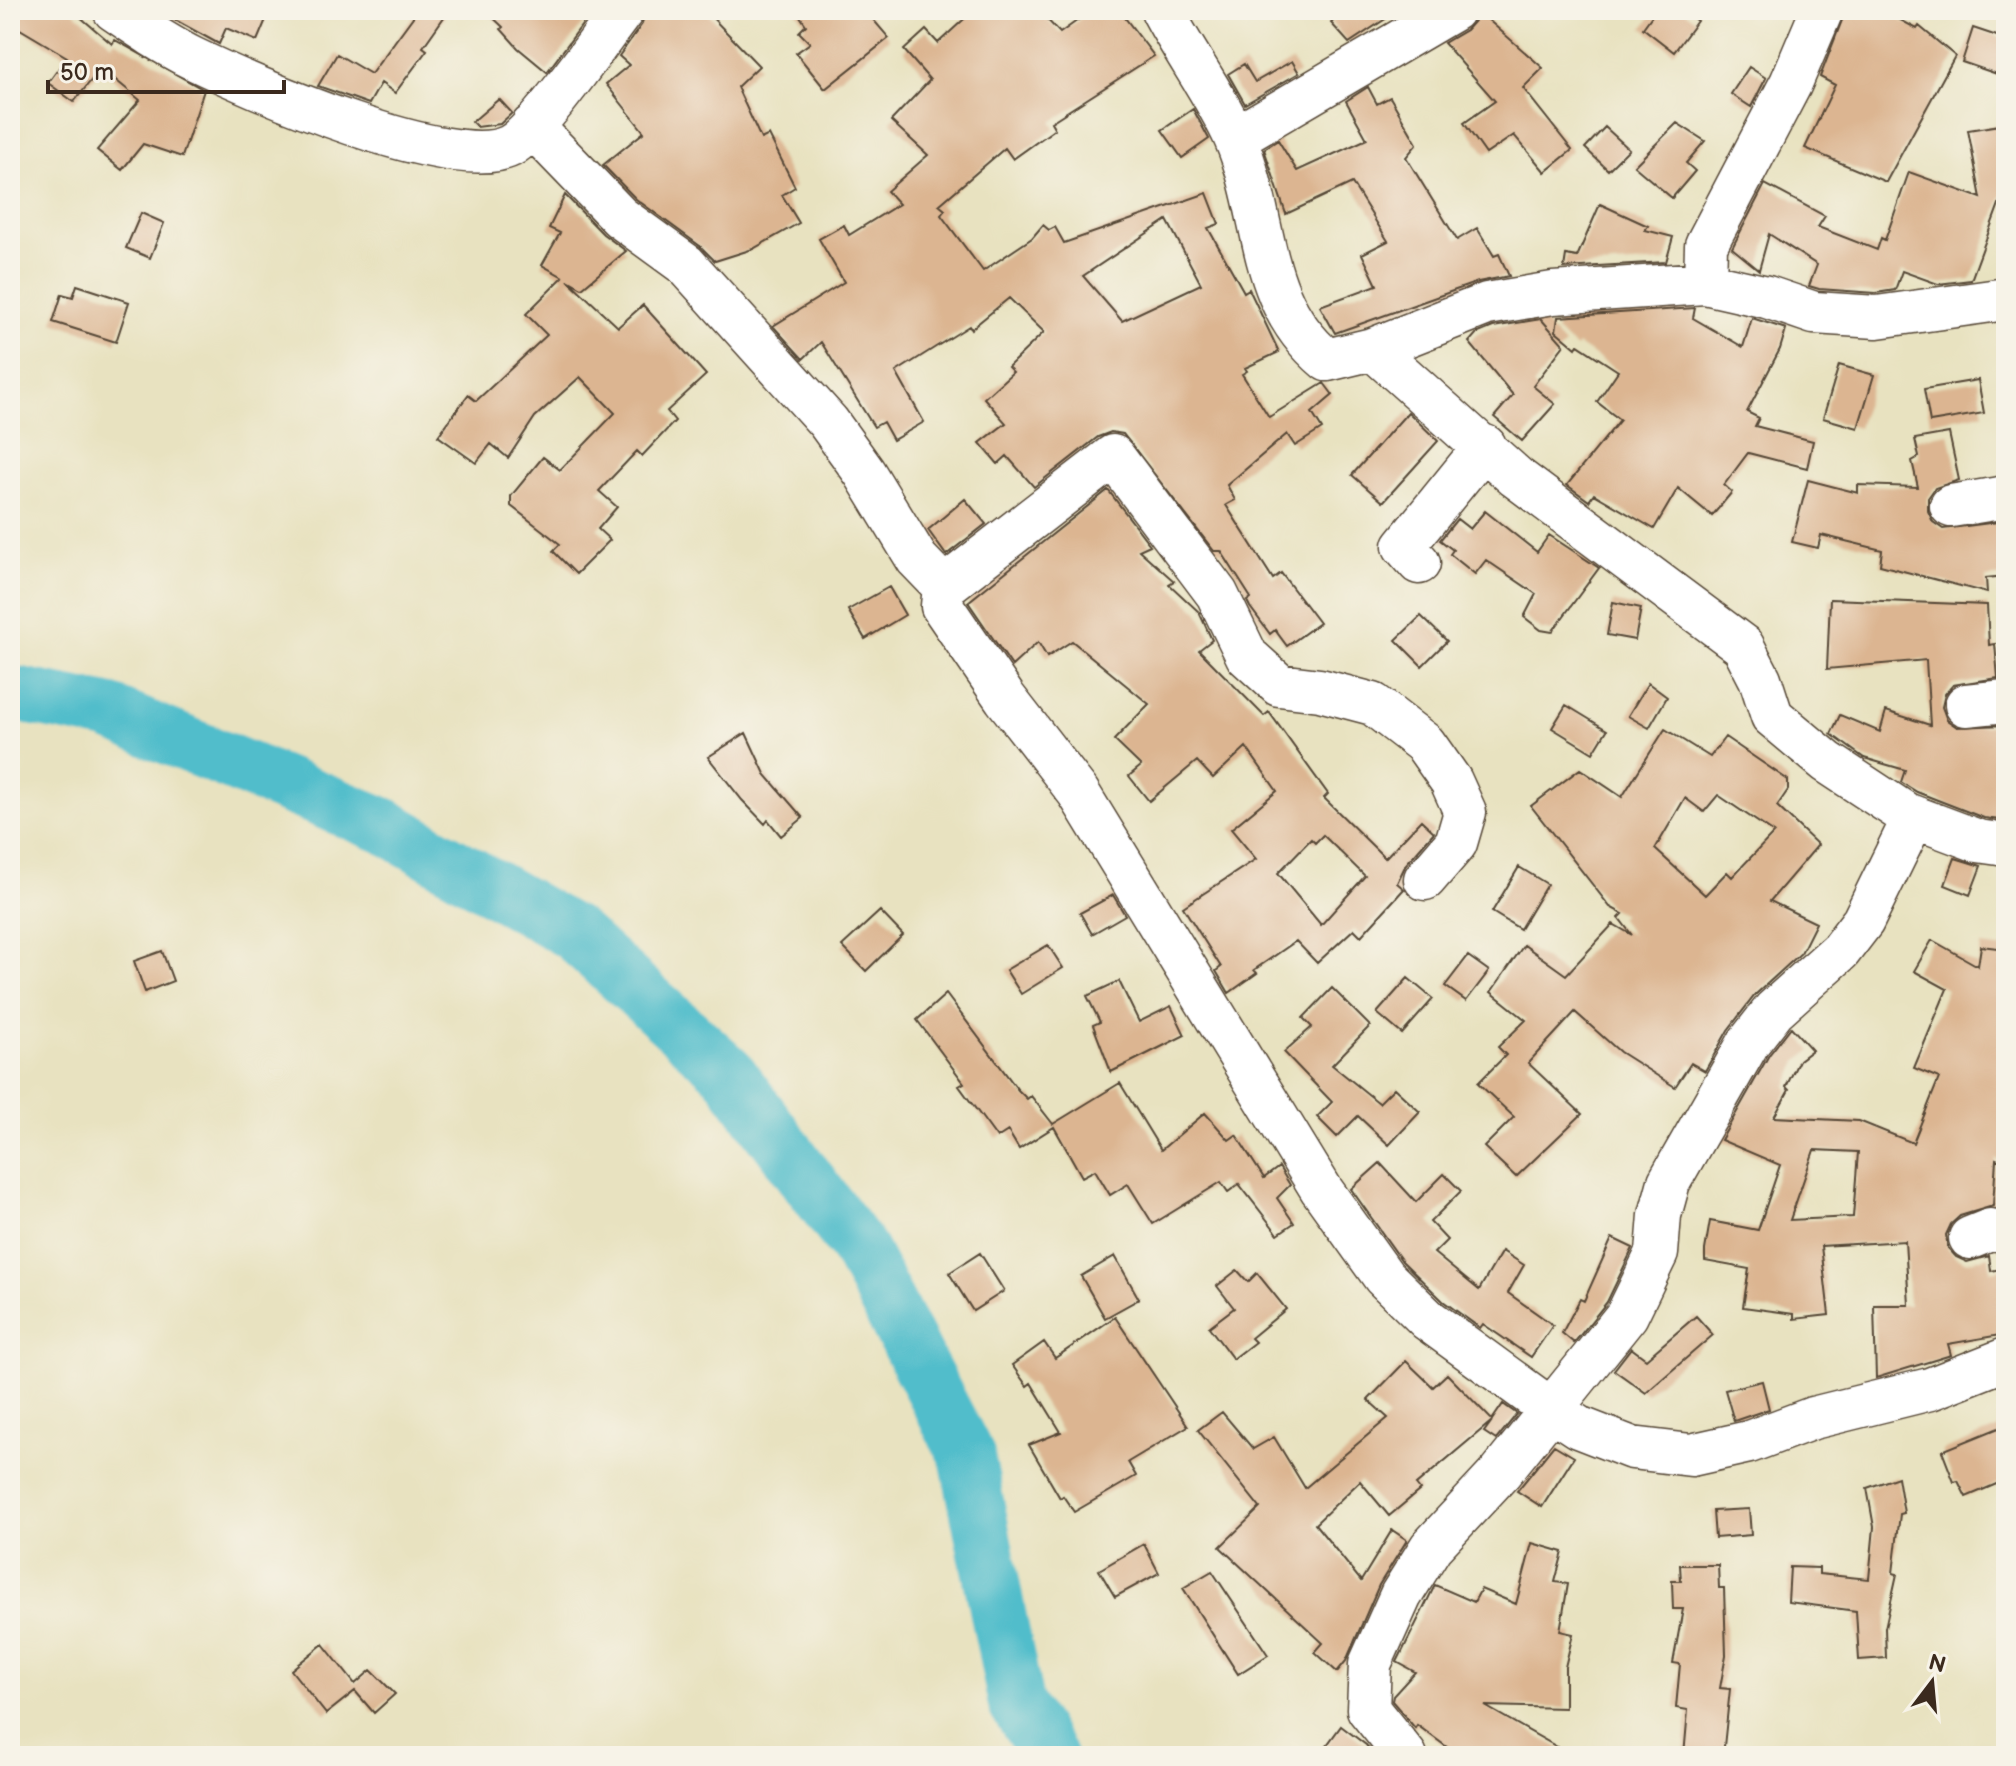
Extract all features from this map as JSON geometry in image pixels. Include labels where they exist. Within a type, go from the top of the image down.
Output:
[{"type":"street","points":[[114,10],[183,53],[336,118],[454,151],[496,152],[515,144],[532,126],[623,10]]},
{"type":"street","points":[[1162,10],[1235,138],[1265,258],[1289,319],[1305,342],[1327,360],[1373,349],[1487,304],[1553,293],[1705,283],[1767,297],[1814,313],[1877,317],[2006,299]]},
{"type":"street","points":[[1235,138],[1453,10]]},
{"type":"street","points":[[1705,283],[1706,245],[1791,83],[1822,10]]},
{"type":"street","points":[[532,126],[620,217],[686,265],[828,422],[864,472],[917,559],[944,587]]},
{"type":"street","points":[[1373,349],[1485,446],[1516,477],[1743,646],[1760,679],[1772,716],[1827,762],[1914,817],[1978,841],[2006,845]]},
{"type":"street","points":[[1419,563],[1404,546],[1485,446]]},
{"type":"street","points":[[1425,879],[1456,843],[1465,812],[1451,781],[1425,744],[1373,704],[1320,690],[1279,685],[1247,656],[1217,594],[1113,456],[944,587],[942,606],[1005,698],[1078,792],[1321,1189],[1384,1277],[1427,1319],[1549,1408],[1578,1427],[1632,1448],[1691,1455],[1749,1442],[1813,1418],[1930,1389],[2006,1359]]},
{"type":"street","points":[[1951,506],[2006,497]]},
{"type":"street","points":[[1406,1756],[1368,1709],[1370,1664],[1401,1595],[1431,1547],[1500,1473],[1549,1408],[1627,1315],[1657,1253],[1660,1215],[1669,1182],[1749,1042],[1774,1010],[1840,951],[1863,921],[1914,817]]},
{"type":"building","points":[[10,10],[72,10],[112,44],[115,40],[204,90],[182,157],[143,144],[122,170],[97,150],[140,100],[101,68],[74,102],[48,83],[67,57],[10,23]]},
{"type":"building","points":[[157,10],[270,10],[257,41],[226,28],[219,44]]},
{"type":"building","points":[[418,10],[449,10],[423,47],[427,50],[395,93],[381,83],[369,104],[318,86],[337,54],[371,74]]},
{"type":"building","points":[[485,10],[593,10],[547,72],[518,48],[501,29],[503,27]]},
{"type":"building","points":[[646,10],[705,10],[759,66],[737,87],[761,139],[769,135],[795,187],[782,195],[799,223],[753,249],[715,261],[700,246],[636,199],[603,165],[644,132],[606,84],[629,65],[619,56],[642,24]]},
{"type":"building","points":[[796,10],[865,10],[889,38],[825,89],[796,53],[810,43],[799,32],[806,25]]},
{"type":"building","points":[[974,10],[1038,10],[1060,33],[1092,10],[1119,10],[1154,56],[1051,122],[1055,129],[1013,159],[1005,148],[939,205],[945,210],[941,215],[983,271],[1032,238],[1043,225],[1049,230],[1055,227],[1064,243],[1207,193],[1219,224],[1208,228],[1244,292],[1249,289],[1279,352],[1245,368],[1247,371],[1242,374],[1269,417],[1324,383],[1333,395],[1312,413],[1322,429],[1295,446],[1287,434],[1227,485],[1235,500],[1226,505],[1273,579],[1281,573],[1319,623],[1287,646],[1275,630],[1270,634],[1250,607],[1247,601],[1251,598],[1221,551],[1214,551],[1123,434],[1111,432],[1098,437],[1034,487],[1007,456],[998,464],[980,443],[1006,423],[984,398],[1013,372],[1008,367],[1044,332],[1009,298],[971,329],[969,326],[896,372],[924,422],[893,440],[883,422],[874,427],[821,342],[803,359],[773,326],[844,282],[819,239],[844,225],[849,235],[899,204],[887,191],[928,155],[891,121],[930,80],[904,50],[926,30],[938,43]],"holes":[[[1167,220],[1201,284],[1122,321],[1083,276]]]},
{"type":"building","points":[[1345,10],[1399,10],[1349,43],[1331,23]]},
{"type":"building","points":[[1477,10],[1543,68],[1523,88],[1572,150],[1545,172],[1514,135],[1486,154],[1464,123],[1495,101],[1444,43],[1466,30],[1474,21]]},
{"type":"building","points":[[1656,10],[1683,10],[1697,21],[1674,52],[1643,28]]},
{"type":"building","points":[[1846,10],[1882,10],[1917,29],[1919,26],[1955,56],[1886,182],[1805,148],[1835,85],[1820,77]]},
{"type":"building","points":[[1973,28],[2006,39],[2006,77],[1962,62]]},
{"type":"building","points":[[1292,61],[1299,73],[1245,104],[1228,74],[1244,64],[1255,82]]},
{"type":"building","points":[[1749,67],[1766,78],[1751,107],[1731,94]]},
{"type":"building","points":[[1368,87],[1377,104],[1390,97],[1417,144],[1406,157],[1457,240],[1477,228],[1494,256],[1499,254],[1509,276],[1478,282],[1335,333],[1320,306],[1377,285],[1362,254],[1388,241],[1352,183],[1286,214],[1264,149],[1278,140],[1297,171],[1367,139],[1346,101]]},
{"type":"building","points":[[499,99],[512,113],[500,124],[477,127],[472,122]]},
{"type":"building","points":[[1193,109],[1209,139],[1182,158],[1162,130]]},
{"type":"building","points":[[1677,123],[1705,141],[1686,163],[1695,171],[1672,198],[1634,166]]},
{"type":"building","points":[[2006,124],[2006,185],[1971,280],[1938,284],[1902,271],[1895,290],[1876,293],[1819,289],[1809,286],[1817,265],[1769,234],[1759,270],[1732,248],[1765,184],[1825,216],[1818,227],[1877,250],[1881,238],[1885,240],[1909,172],[1981,198],[1968,130]]},
{"type":"building","points":[[1605,127],[1629,149],[1608,170],[1585,148]]},
{"type":"building","points":[[565,195],[603,234],[626,251],[582,288],[568,280],[618,327],[643,305],[706,375],[667,411],[675,421],[642,456],[637,451],[599,491],[617,507],[598,529],[610,540],[576,574],[553,551],[560,544],[511,506],[511,496],[543,457],[560,470],[615,413],[580,377],[535,417],[508,458],[491,444],[476,463],[438,436],[468,395],[476,401],[547,335],[526,314],[563,277],[542,265],[560,233],[549,228]]},
{"type":"building","points":[[1600,204],[1648,226],[1645,230],[1673,237],[1666,262],[1564,268],[1566,255],[1577,257]]},
{"type":"building","points":[[141,213],[164,223],[150,258],[126,248]]},
{"type":"building","points":[[77,285],[129,302],[116,342],[53,322],[62,294],[73,297]]},
{"type":"building","points":[[1695,308],[1693,318],[1743,347],[1752,318],[1786,329],[1780,349],[1747,412],[1759,418],[1755,426],[1813,441],[1807,468],[1748,453],[1724,485],[1732,492],[1712,516],[1678,488],[1654,529],[1594,494],[1589,501],[1567,485],[1620,420],[1597,402],[1618,371],[1578,345],[1576,348],[1556,331],[1558,317]]},
{"type":"building","points":[[1541,319],[1564,345],[1533,386],[1555,404],[1522,441],[1494,417],[1513,395],[1469,342],[1476,334],[1493,327]]},
{"type":"building","points":[[1839,365],[1874,375],[1858,428],[1823,418]]},
{"type":"building","points":[[1978,380],[1984,413],[1930,422],[1924,389]]},
{"type":"building","points":[[1408,412],[1438,441],[1383,502],[1352,475]]},
{"type":"building","points":[[1949,433],[1959,480],[1935,488],[1928,498],[1928,511],[1933,522],[1943,529],[2006,521],[2006,576],[1986,578],[1987,593],[1880,565],[1882,550],[1821,535],[1818,548],[1792,542],[1808,480],[1858,493],[1858,485],[1918,487],[1912,461],[1919,457],[1915,439]]},
{"type":"building","points":[[1108,490],[1150,545],[1139,550],[1174,581],[1169,584],[1199,612],[1212,640],[1199,650],[1264,716],[1269,712],[1328,794],[1324,798],[1385,858],[1421,820],[1434,832],[1406,864],[1397,883],[1404,889],[1361,936],[1354,929],[1317,963],[1296,941],[1254,970],[1257,973],[1229,993],[1216,971],[1221,967],[1183,907],[1256,859],[1231,829],[1277,791],[1246,747],[1213,778],[1197,761],[1149,801],[1129,776],[1141,766],[1114,740],[1149,704],[1072,641],[1047,657],[1038,642],[1012,666],[968,602]],"holes":[[[1323,835],[1365,876],[1321,925],[1278,873],[1311,839],[1315,843]]]},
{"type":"building","points":[[965,499],[986,524],[946,555],[928,530]]},
{"type":"building","points":[[1485,511],[1537,552],[1549,535],[1599,568],[1552,632],[1541,630],[1524,617],[1536,594],[1486,560],[1475,574],[1450,554],[1453,550],[1440,540],[1457,519],[1470,529]]},
{"type":"building","points":[[889,587],[905,615],[865,639],[848,610]]},
{"type":"building","points":[[1830,599],[1987,605],[1989,645],[1995,644],[1998,678],[1953,685],[1945,694],[1942,707],[1947,720],[1957,727],[2006,725],[2006,772],[2001,772],[2000,820],[1984,818],[1917,792],[1901,782],[1905,770],[1864,758],[1831,734],[1840,715],[1880,732],[1886,711],[1930,725],[1926,660],[1827,669]]},
{"type":"building","points":[[1613,602],[1641,608],[1635,640],[1607,635]]},
{"type":"building","points":[[1421,616],[1447,641],[1422,666],[1396,640]]},
{"type":"building","points":[[1648,683],[1667,697],[1649,728],[1628,716]]},
{"type":"building","points":[[1566,705],[1607,730],[1593,753],[1552,728]]},
{"type":"building","points":[[1665,729],[1710,757],[1725,737],[1788,780],[1788,790],[1777,806],[1818,845],[1770,901],[1816,923],[1801,953],[1755,995],[1728,1030],[1705,1071],[1691,1063],[1675,1087],[1620,1052],[1575,1012],[1528,1063],[1582,1114],[1516,1177],[1484,1147],[1514,1117],[1478,1083],[1506,1055],[1498,1047],[1526,1020],[1491,992],[1524,945],[1566,975],[1613,924],[1632,935],[1619,918],[1623,914],[1610,907],[1531,806],[1580,769],[1622,797]],"holes":[[[1718,795],[1774,833],[1732,877],[1727,872],[1705,895],[1655,849],[1685,798],[1704,812]]]},
{"type":"building","points":[[746,733],[765,774],[803,818],[781,836],[768,820],[765,824],[742,800],[708,757]]},
{"type":"building","points":[[1955,858],[1981,866],[1970,895],[1945,885]]},
{"type":"building","points":[[1519,867],[1547,884],[1520,929],[1492,912]]},
{"type":"building","points":[[1113,895],[1125,915],[1092,934],[1080,913]]},
{"type":"building","points":[[880,911],[903,935],[866,971],[842,946]]},
{"type":"building","points":[[1932,940],[1978,966],[1981,946],[2006,949],[2006,1163],[1996,1159],[1993,1206],[1960,1216],[1951,1224],[1946,1235],[1948,1248],[1956,1257],[1967,1262],[1989,1256],[1991,1271],[2006,1268],[2006,1334],[1948,1344],[1951,1355],[1876,1378],[1874,1305],[1909,1305],[1905,1241],[1821,1246],[1829,1315],[1794,1319],[1794,1314],[1743,1307],[1749,1269],[1705,1261],[1705,1250],[1710,1221],[1758,1230],[1780,1165],[1721,1140],[1769,1055],[1791,1027],[1812,1050],[1799,1060],[1786,1087],[1789,1090],[1774,1117],[1859,1121],[1913,1143],[1939,1078],[1914,1068],[1947,989],[1914,971]],"holes":[[[1814,1150],[1858,1152],[1853,1217],[1790,1220]]]},
{"type":"building","points":[[1048,945],[1063,968],[1021,994],[1006,970]]},
{"type":"building","points":[[162,951],[173,981],[145,992],[134,961]]},
{"type":"building","points":[[1468,956],[1489,971],[1466,1001],[1445,986]]},
{"type":"building","points":[[1408,978],[1433,999],[1402,1034],[1377,1013]]},
{"type":"building","points":[[1119,981],[1139,1022],[1171,1006],[1185,1035],[1111,1072],[1093,1025],[1100,1022],[1087,996]]},
{"type":"building","points":[[1332,988],[1370,1026],[1332,1065],[1379,1103],[1394,1088],[1420,1112],[1389,1145],[1358,1116],[1337,1137],[1317,1117],[1332,1102],[1284,1052],[1312,1027],[1303,1018]]},
{"type":"building","points":[[946,994],[1018,1090],[1027,1099],[1031,1096],[1053,1124],[1120,1083],[1161,1150],[1205,1113],[1229,1140],[1236,1135],[1264,1178],[1279,1167],[1290,1185],[1277,1198],[1294,1223],[1278,1234],[1239,1184],[1228,1192],[1221,1182],[1153,1224],[1128,1184],[1110,1195],[1095,1170],[1082,1177],[1054,1127],[1019,1149],[1008,1131],[997,1138],[959,1086],[964,1083],[917,1020]]},
{"type":"building","points":[[1380,1163],[1416,1202],[1444,1174],[1461,1191],[1430,1222],[1447,1240],[1434,1253],[1479,1290],[1502,1251],[1524,1265],[1508,1293],[1553,1325],[1531,1357],[1483,1324],[1480,1328],[1443,1301],[1402,1261],[1351,1189]]},
{"type":"building","points":[[1612,1238],[1633,1248],[1607,1302],[1574,1343],[1562,1333],[1580,1299],[1584,1301]]},
{"type":"building","points":[[980,1253],[1004,1291],[973,1311],[949,1273]]},
{"type":"building","points":[[1115,1256],[1139,1299],[1105,1318],[1081,1276]]},
{"type":"building","points":[[1237,1270],[1248,1282],[1257,1273],[1286,1309],[1251,1338],[1255,1342],[1233,1359],[1209,1327],[1234,1308],[1217,1286]]},
{"type":"building","points":[[1696,1316],[1713,1335],[1646,1393],[1614,1370],[1631,1348],[1646,1359]]},
{"type":"building","points":[[1115,1317],[1188,1426],[1128,1462],[1136,1476],[1074,1512],[1063,1496],[1060,1498],[1029,1445],[1061,1432],[1031,1383],[1027,1386],[1012,1365],[1044,1342],[1055,1358]]},
{"type":"building","points":[[1406,1361],[1433,1387],[1447,1374],[1492,1420],[1503,1404],[1517,1414],[1496,1440],[1484,1432],[1492,1421],[1416,1485],[1420,1490],[1389,1516],[1360,1481],[1315,1524],[1361,1581],[1392,1530],[1407,1540],[1379,1585],[1346,1661],[1337,1672],[1315,1652],[1323,1643],[1220,1547],[1260,1508],[1198,1430],[1222,1412],[1253,1449],[1274,1437],[1305,1488],[1388,1418],[1368,1400]]},
{"type":"building","points":[[1762,1381],[1769,1409],[1734,1421],[1725,1390]]},
{"type":"building","points":[[2006,1425],[2006,1480],[1966,1497],[1958,1481],[1954,1482],[1942,1451]]},
{"type":"building","points":[[1554,1445],[1574,1457],[1542,1507],[1517,1491]]},
{"type":"building","points":[[1898,1477],[1904,1513],[1900,1514],[1893,1573],[1897,1574],[1885,1628],[1886,1658],[1859,1660],[1856,1611],[1788,1602],[1790,1567],[1819,1568],[1819,1574],[1869,1579],[1874,1527],[1867,1488]]},
{"type":"building","points":[[1749,1509],[1751,1535],[1715,1538],[1713,1511]]},
{"type":"building","points":[[1532,1543],[1563,1552],[1555,1582],[1568,1584],[1560,1631],[1573,1634],[1565,1667],[1565,1708],[1485,1706],[1573,1756],[1459,1756],[1417,1725],[1415,1728],[1392,1701],[1415,1672],[1397,1662],[1435,1585],[1474,1602],[1481,1589],[1516,1604]]},
{"type":"building","points":[[1144,1544],[1159,1573],[1115,1597],[1099,1570]]},
{"type":"building","points":[[1680,1565],[1718,1565],[1719,1588],[1724,1588],[1726,1655],[1720,1688],[1730,1689],[1723,1756],[1684,1756],[1688,1710],[1676,1708],[1680,1664],[1673,1663],[1683,1609],[1673,1609],[1672,1581],[1681,1581]]},
{"type":"building","points":[[1212,1571],[1268,1655],[1238,1674],[1183,1588]]},
{"type":"building","points":[[323,1644],[355,1684],[371,1670],[395,1694],[374,1713],[355,1691],[326,1714],[291,1670]]},
{"type":"building","points":[[1341,1726],[1366,1745],[1375,1756],[1319,1756]]},
{"type":"waterway","points":[[10,693],[108,712],[385,826],[573,933],[727,1071],[861,1252],[967,1456],[1016,1704],[1049,1756]]}]
